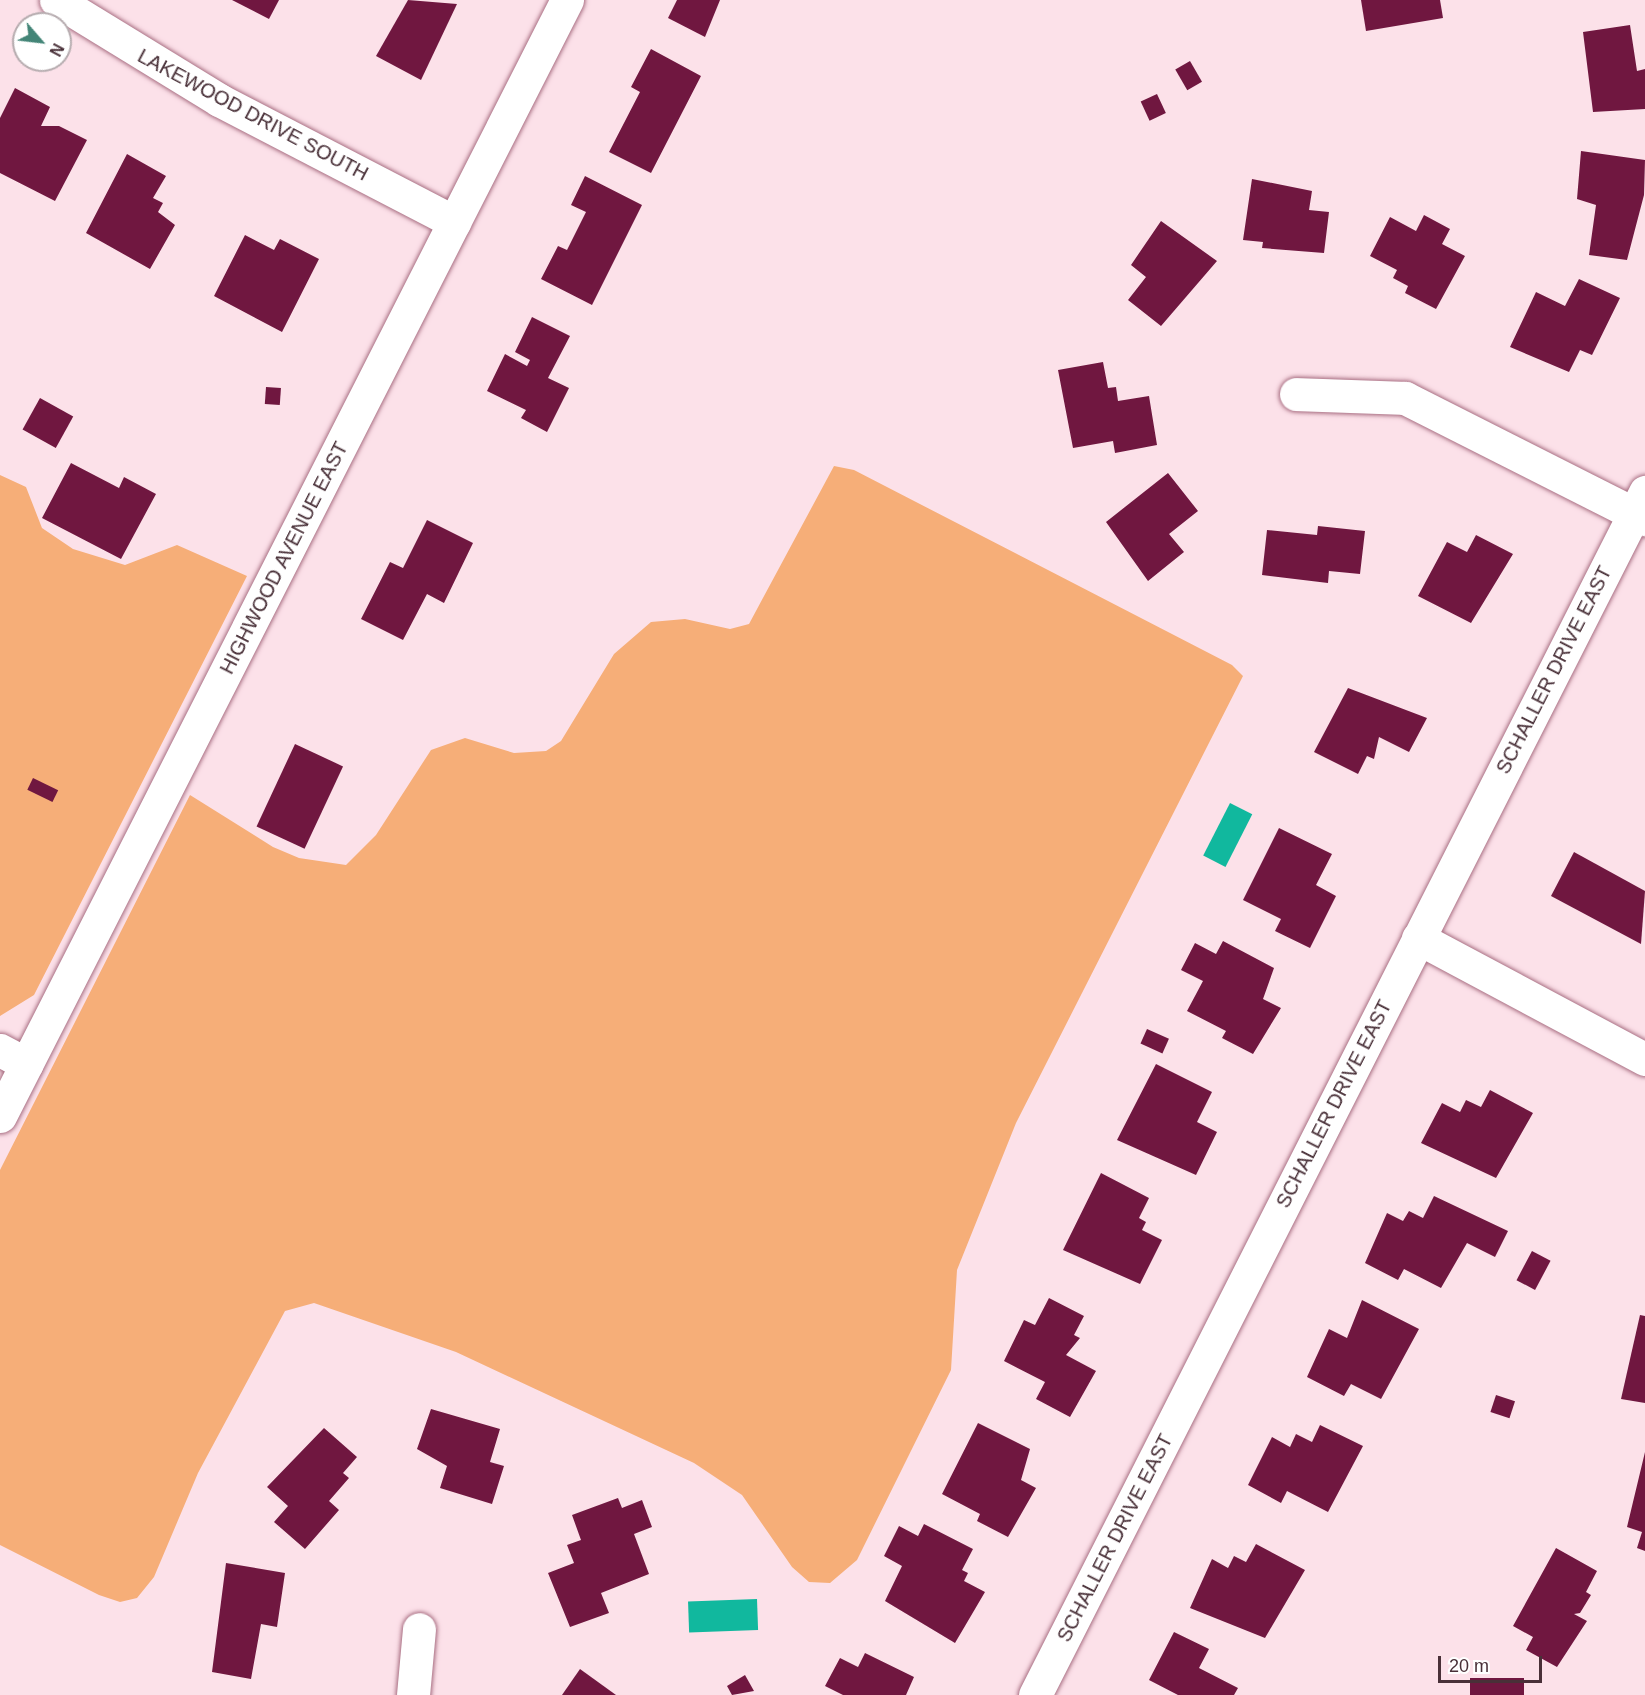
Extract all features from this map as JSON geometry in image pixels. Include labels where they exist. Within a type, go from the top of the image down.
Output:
[{"type":"street","name":"LAKEWOOD DRIVE SOUTH","points":[[56,0],[219,100],[454,222]]},
{"type":"street","name":"HIGHWOOD AVENUE EAST","points":[[0,1116],[13,1057],[454,222],[567,0]]},
{"type":"street","points":[[1296,394],[1405,398],[1641,508]]},
{"type":"street","name":"SCHALLER DRIVE EAST","points":[[1035,1695],[1418,938],[1641,508]]},
{"type":"street","points":[[1418,938],[1645,1059]]},
{"type":"street","points":[[413,1695],[419,1629]]},
{"type":"shaded area","points":[[834,466],[854,470],[1232,665],[1243,676],[1016,1123],[957,1270],[951,1370],[857,1560],[830,1583],[809,1582],[792,1567],[742,1495],[694,1463],[456,1352],[314,1303],[285,1311],[198,1473],[154,1577],[137,1598],[120,1602],[99,1595],[0,1545],[0,1170],[190,795],[273,847],[299,858],[346,865],[376,835],[431,750],[465,738],[514,753],[546,751],[561,741],[614,654],[651,622],[685,619],[730,629],[749,624]]},
{"type":"shaded area","points":[[0,475],[26,487],[42,528],[73,549],[125,565],[177,545],[247,576],[34,995],[0,1016]]},
{"type":"shaded area","points":[[1230,803],[1252,814],[1225,867],[1203,856]]},
{"type":"shaded area","points":[[757,1599],[758,1630],[689,1632],[688,1601]]},
{"type":"building","points":[[232,0],[279,0],[269,19]]},
{"type":"building","points":[[408,0],[457,4],[421,80],[376,56]]},
{"type":"building","points":[[677,0],[720,0],[705,37],[668,18]]},
{"type":"building","points":[[1361,0],[1440,0],[1443,18],[1366,31]]},
{"type":"building","points":[[1630,25],[1637,71],[1645,69],[1645,109],[1593,112],[1583,32]]},
{"type":"building","points":[[651,49],[701,76],[651,173],[609,152],[640,92],[631,87]]},
{"type":"building","points":[[1190,61],[1202,82],[1187,90],[1175,70]]},
{"type":"building","points":[[15,88],[50,107],[41,126],[59,126],[87,140],[55,201],[0,173],[0,118]]},
{"type":"building","points":[[1157,94],[1166,113],[1150,121],[1141,102]]},
{"type":"building","points":[[1581,151],[1645,160],[1644,195],[1627,260],[1589,255],[1596,205],[1577,199]]},
{"type":"building","points":[[127,154],[166,176],[153,198],[163,203],[158,212],[175,225],[150,269],[86,233]]},
{"type":"building","points":[[585,176],[642,205],[592,305],[541,279],[558,246],[567,250],[586,212],[571,205]]},
{"type":"building","points":[[1252,179],[1312,191],[1309,210],[1329,212],[1324,253],[1262,248],[1263,242],[1243,240]]},
{"type":"building","points":[[1424,215],[1450,229],[1442,244],[1465,256],[1436,309],[1405,293],[1408,286],[1393,278],[1397,270],[1370,256],[1390,217],[1416,231]]},
{"type":"building","points":[[1161,221],[1217,261],[1161,326],[1128,300],[1146,277],[1131,265]]},
{"type":"building","points":[[245,235],[274,250],[280,239],[319,259],[282,332],[214,296]]},
{"type":"building","points":[[1579,279],[1620,298],[1592,355],[1580,350],[1569,372],[1510,347],[1536,292],[1565,306]]},
{"type":"building","points":[[532,317],[570,336],[548,378],[569,388],[547,432],[521,418],[526,410],[487,391],[505,354],[527,366],[530,360],[515,352]]},
{"type":"building","points":[[1103,362],[1108,388],[1116,387],[1118,401],[1149,396],[1157,445],[1115,453],[1113,441],[1073,448],[1058,370]]},
{"type":"building","points":[[266,387],[281,388],[280,405],[265,404]]},
{"type":"building","points":[[40,398],[73,416],[56,448],[23,429]]},
{"type":"building","points":[[71,463],[119,488],[124,477],[156,494],[121,559],[42,518]]},
{"type":"building","points":[[1168,473],[1198,511],[1169,534],[1184,552],[1148,581],[1106,522]]},
{"type":"building","points":[[427,520],[473,543],[444,603],[427,594],[403,640],[361,619],[390,562],[403,568]]},
{"type":"building","points":[[1318,526],[1365,531],[1360,574],[1329,571],[1328,583],[1262,575],[1267,530],[1317,535]]},
{"type":"building","points":[[1476,535],[1513,554],[1471,623],[1418,596],[1447,542],[1467,552]]},
{"type":"building","points":[[1348,688],[1427,718],[1409,752],[1379,737],[1374,759],[1367,756],[1358,774],[1314,752]]},
{"type":"building","points":[[295,744],[343,766],[305,849],[257,826]]},
{"type":"building","points":[[33,778],[58,790],[52,802],[27,790]]},
{"type":"building","points":[[1279,828],[1332,854],[1316,885],[1336,896],[1310,948],[1275,931],[1281,919],[1243,900]]},
{"type":"building","points":[[1574,852],[1645,891],[1641,944],[1551,896]]},
{"type":"building","points":[[1223,941],[1274,968],[1263,999],[1281,1008],[1253,1054],[1222,1038],[1226,1031],[1187,1011],[1203,981],[1181,970],[1195,943],[1216,954]]},
{"type":"building","points":[[1147,1029],[1169,1039],[1162,1053],[1140,1044]]},
{"type":"building","points":[[1156,1064],[1212,1092],[1197,1122],[1217,1132],[1196,1175],[1117,1140]]},
{"type":"building","points":[[1490,1090],[1533,1113],[1496,1178],[1421,1143],[1442,1103],[1460,1112],[1466,1100],[1481,1107]]},
{"type":"building","points":[[1101,1173],[1149,1198],[1139,1218],[1146,1222],[1142,1230],[1162,1240],[1140,1284],[1063,1250]]},
{"type":"building","points":[[1434,1196],[1508,1231],[1495,1257],[1467,1243],[1441,1288],[1404,1269],[1398,1280],[1365,1263],[1387,1213],[1403,1221],[1409,1211],[1423,1218]]},
{"type":"building","points":[[1532,1251],[1551,1261],[1535,1290],[1517,1280]]},
{"type":"building","points":[[1049,1298],[1084,1316],[1074,1335],[1080,1338],[1066,1355],[1096,1371],[1070,1417],[1036,1399],[1045,1382],[1004,1361],[1024,1320],[1035,1325]]},
{"type":"building","points":[[1362,1300],[1419,1329],[1381,1399],[1351,1384],[1344,1396],[1307,1377],[1329,1329],[1347,1338]]},
{"type":"building","points":[[1640,1315],[1645,1316],[1645,1403],[1621,1399]]},
{"type":"building","points":[[1496,1395],[1515,1401],[1509,1418],[1490,1412]]},
{"type":"building","points":[[431,1409],[500,1429],[490,1462],[504,1466],[492,1504],[440,1488],[447,1466],[417,1449]]},
{"type":"building","points":[[978,1423],[1030,1449],[1021,1480],[1036,1488],[1008,1537],[977,1521],[980,1514],[942,1494]]},
{"type":"building","points":[[1320,1425],[1363,1446],[1328,1512],[1287,1491],[1281,1503],[1248,1485],[1272,1437],[1290,1447],[1296,1434],[1312,1442]]},
{"type":"building","points":[[324,1428],[357,1457],[343,1473],[349,1478],[329,1501],[339,1510],[305,1549],[274,1522],[288,1506],[267,1487]]},
{"type":"building","points":[[1645,1452],[1645,1551],[1637,1548],[1642,1532],[1627,1527]]},
{"type":"building","points":[[618,1498],[622,1508],[642,1500],[652,1527],[634,1534],[649,1574],[601,1593],[609,1613],[570,1627],[548,1573],[574,1563],[567,1545],[581,1540],[572,1515]]},
{"type":"building","points":[[924,1524],[973,1549],[962,1570],[968,1573],[964,1581],[985,1592],[955,1643],[885,1601],[902,1566],[884,1556],[899,1526],[918,1536]]},
{"type":"building","points":[[1256,1544],[1305,1570],[1265,1638],[1190,1608],[1212,1559],[1228,1568],[1234,1556],[1246,1562]]},
{"type":"building","points":[[1556,1548],[1597,1571],[1586,1592],[1591,1595],[1580,1613],[1574,1614],[1587,1621],[1557,1667],[1526,1650],[1533,1637],[1513,1626]]},
{"type":"building","points":[[226,1563],[285,1573],[277,1627],[261,1624],[251,1679],[212,1672]]},
{"type":"building","points":[[1174,1632],[1209,1649],[1199,1668],[1238,1688],[1234,1695],[1178,1695],[1149,1680]]},
{"type":"building","points":[[865,1653],[914,1677],[906,1695],[843,1695],[825,1686],[840,1658],[858,1667]]},
{"type":"building","points":[[580,1669],[616,1695],[562,1695]]},
{"type":"building","points":[[745,1675],[754,1691],[732,1695],[727,1686]]},
{"type":"building","points":[[1470,1678],[1524,1678],[1524,1695],[1470,1695]]}]
